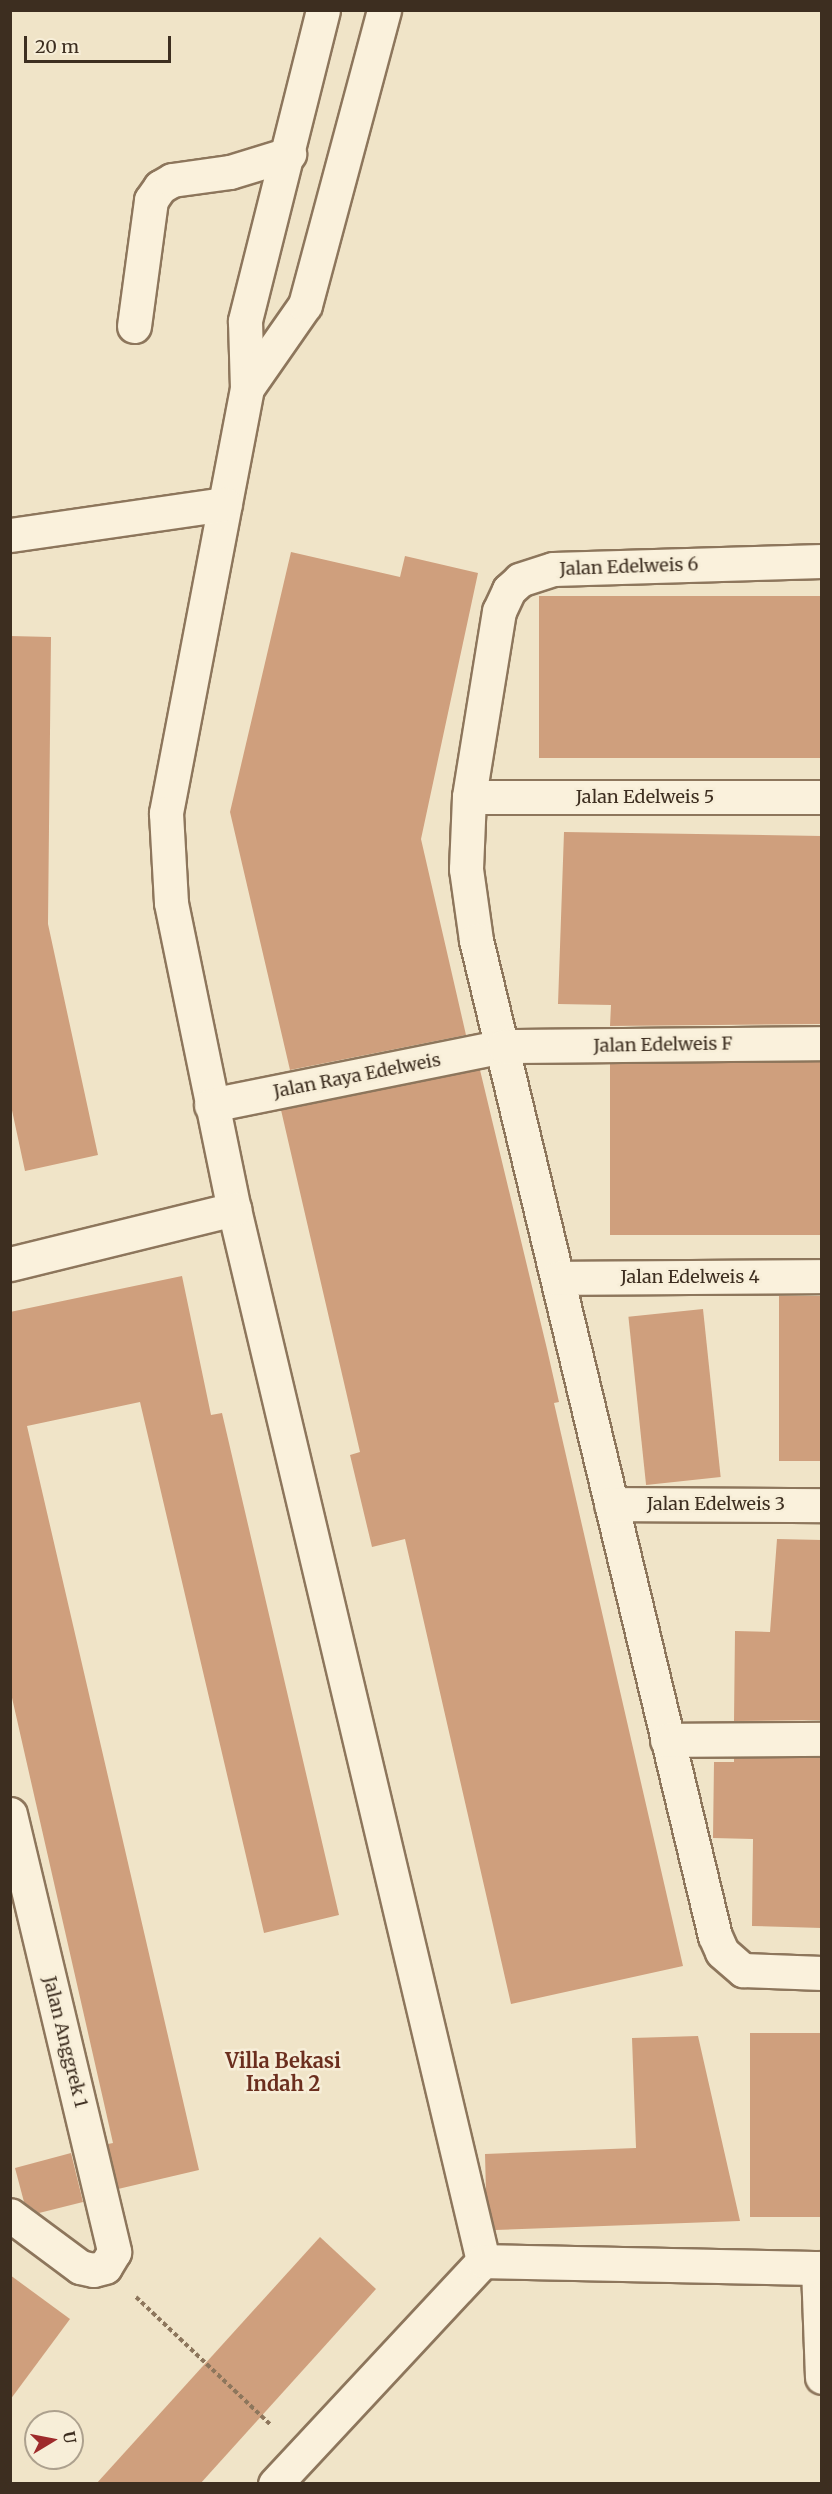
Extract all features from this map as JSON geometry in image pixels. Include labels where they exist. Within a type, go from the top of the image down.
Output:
[{"type":"street","points":[[323,10],[289,154],[245,321],[247,387],[166,813],[171,903],[234,1209],[483,2261]]},
{"type":"street","points":[[247,387],[304,305],[384,10]]},
{"type":"street","points":[[134,326],[151,200],[160,187],[172,180],[230,172],[289,154]]},
{"type":"street","points":[[10,535],[225,504]]},
{"type":"street","name":"Jalan Edelweis 6","points":[[822,561],[553,569],[520,580],[509,590],[499,611],[470,797],[466,869],[476,940],[504,1046],[667,1740],[722,1952],[743,1970],[822,1973]]},
{"type":"street","name":"Jalan Edelweis 5","points":[[470,797],[822,797]]},
{"type":"street","name":"Jalan Edelweis F","points":[[504,1046],[822,1043]]},
{"type":"street","name":"Jalan Raya Edelweis","points":[[211,1105],[504,1046]]},
{"type":"street","points":[[10,1264],[234,1209]]},
{"type":"street","name":"Jalan Edelweis 4","points":[[558,1278],[822,1276]]},
{"type":"street","name":"Jalan Edelweis 3","points":[[611,1504],[822,1505]]},
{"type":"street","points":[[667,1740],[822,1739]]},
{"type":"street","name":"Jalan Anggrek 1","points":[[10,1814],[16,1863],[115,2243],[105,2267]]},
{"type":"street","points":[[10,2215],[80,2267],[93,2270],[105,2267]]},
{"type":"street","points":[[275,2484],[304,2457],[483,2261],[820,2268],[822,2377]]},
{"type":"path","points":[[105,2267],[304,2457]]},
{"type":"building","points":[[291,552],[400,577],[405,556],[478,573],[421,839],[466,1035],[290,1070],[230,812]]},
{"type":"building","points":[[539,596],[822,596],[822,758],[539,758]]},
{"type":"building","points":[[10,636],[51,637],[48,924],[98,1155],[25,1171],[10,1101]]},
{"type":"building","points":[[564,832],[822,836],[822,1024],[610,1026],[611,1005],[558,1004]]},
{"type":"building","points":[[610,1062],[822,1062],[822,1235],[610,1235]]},
{"type":"building","points":[[480,1070],[547,1349],[559,1402],[554,1403],[683,1966],[511,2004],[405,1539],[372,1547],[350,1455],[360,1452],[281,1110]]},
{"type":"building","points":[[182,1276],[211,1415],[222,1413],[339,1915],[264,1933],[140,1402],[27,1426],[199,2170],[118,2189],[108,2144],[113,2143],[10,1689],[10,1312]]},
{"type":"building","points":[[779,1296],[822,1296],[822,1461],[779,1461]]},
{"type":"building","points":[[703,1309],[721,1477],[646,1485],[628,1317]]},
{"type":"building","points":[[777,1539],[822,1540],[822,1720],[734,1721],[735,1631],[770,1632]]},
{"type":"building","points":[[734,1758],[822,1758],[822,1928],[752,1926],[753,1839],[713,1838],[714,1762],[734,1762]]},
{"type":"building","points":[[750,2033],[822,2033],[822,2217],[750,2217]]},
{"type":"building","points":[[698,2036],[740,2221],[495,2230],[486,2193],[485,2154],[636,2148],[632,2038]]},
{"type":"building","points":[[71,2153],[83,2202],[39,2213],[24,2202],[15,2168]]},
{"type":"building","points":[[320,2237],[376,2289],[200,2484],[96,2484]]},
{"type":"building","points":[[10,2275],[70,2319],[10,2400]]},
{"type":"district","name":"Villa Bekasi Indah 2","points":[[283,2072]]}]
